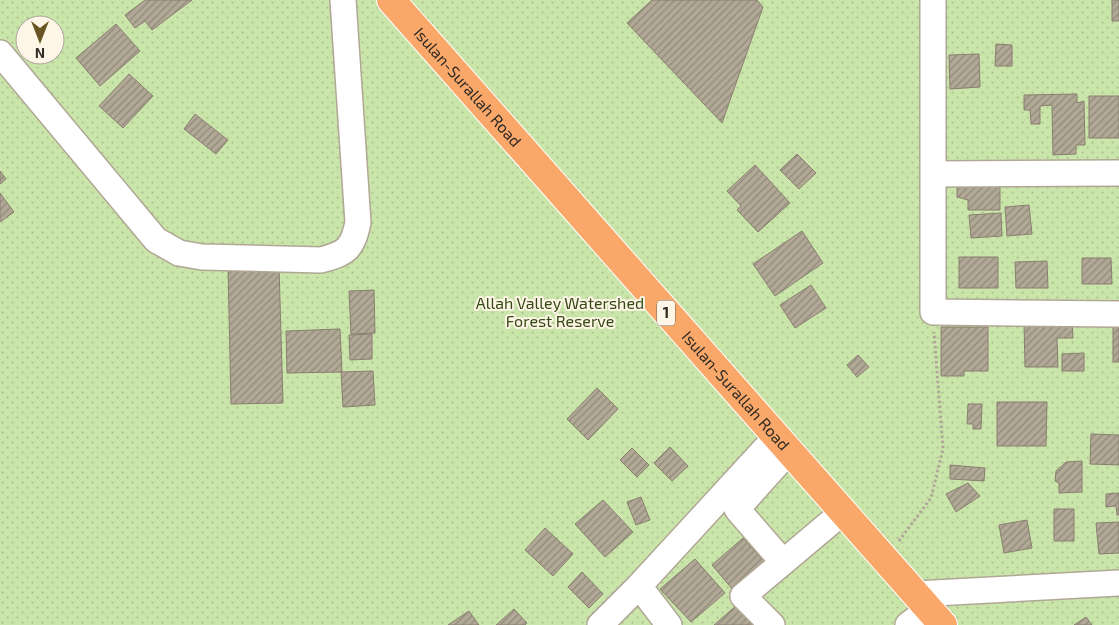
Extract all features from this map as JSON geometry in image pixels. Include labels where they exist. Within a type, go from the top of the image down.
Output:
[{"type":"highway","name":"Isulan-Surallah Road","points":[[391,0],[782,444],[886,559],[924,613]]},
{"type":"street","points":[[0,53],[156,240],[167,248],[178,253],[202,257],[321,260],[338,256],[349,247],[354,239],[358,223],[343,0]]},
{"type":"street","points":[[934,0],[933,312],[1119,314]]},
{"type":"street","points":[[933,174],[1119,173]]},
{"type":"street","points":[[782,444],[737,509],[783,562]]},
{"type":"street","points":[[600,625],[782,444]]},
{"type":"street","points":[[772,625],[743,596],[843,512]]},
{"type":"street","points":[[924,613],[1119,583]]},
{"type":"street","points":[[639,586],[669,625]]},
{"type":"path","points":[[886,559],[931,498],[943,449],[933,312]]},
{"type":"green space","name":"Allah Valley Watershed Forest Reserve","points":[[0,0],[1119,0],[1119,625],[0,625]]},
{"type":"building","points":[[145,0],[192,0],[152,30],[145,21],[135,28],[125,15]]},
{"type":"building","points":[[652,0],[757,0],[763,7],[722,123],[627,23]]},
{"type":"building","points":[[1112,0],[1119,0],[1119,21],[1112,21]]},
{"type":"building","points":[[116,24],[140,51],[100,86],[76,58]]},
{"type":"building","points":[[996,44],[1012,45],[1012,66],[995,66]]},
{"type":"building","points":[[979,54],[980,87],[950,89],[949,55]]},
{"type":"building","points":[[129,74],[153,96],[123,128],[99,106]]},
{"type":"building","points":[[1077,94],[1077,103],[1084,101],[1085,145],[1076,145],[1076,154],[1053,155],[1052,105],[1040,106],[1040,124],[1031,124],[1030,110],[1024,110],[1024,95]]},
{"type":"building","points":[[1089,96],[1119,96],[1119,138],[1089,138]]},
{"type":"building","points":[[195,114],[228,140],[216,154],[184,129]]},
{"type":"building","points":[[797,154],[816,173],[799,189],[780,170]]},
{"type":"building","points":[[755,165],[790,203],[758,232],[737,210],[741,206],[727,191]]},
{"type":"building","points":[[0,171],[6,179],[0,184]]},
{"type":"building","points":[[957,177],[1000,177],[1000,210],[968,210],[968,200],[957,197]]},
{"type":"building","points":[[0,193],[14,212],[0,222]]},
{"type":"building","points":[[1029,205],[1032,234],[1007,236],[1005,207]]},
{"type":"building","points":[[1001,213],[1002,236],[971,238],[969,215]]},
{"type":"building","points":[[802,231],[823,263],[775,296],[753,264]]},
{"type":"building","points":[[959,257],[998,257],[998,288],[959,288]]},
{"type":"building","points":[[1082,258],[1111,258],[1112,284],[1082,284]]},
{"type":"building","points":[[1047,261],[1048,288],[1016,288],[1015,262]]},
{"type":"building","points":[[279,266],[283,403],[231,404],[228,267]]},
{"type":"building","points":[[811,285],[826,308],[795,328],[780,305]]},
{"type":"building","points":[[374,290],[375,333],[351,334],[349,291]]},
{"type":"building","points":[[1072,321],[1073,338],[1057,338],[1058,367],[1025,367],[1024,322]]},
{"type":"building","points":[[1113,324],[1119,324],[1119,362],[1113,362]]},
{"type":"building","points":[[941,327],[988,327],[988,371],[964,371],[964,376],[941,376]]},
{"type":"building","points":[[340,329],[342,372],[287,373],[286,331]]},
{"type":"building","points":[[372,334],[372,359],[350,360],[349,335]]},
{"type":"building","points":[[1084,353],[1084,371],[1062,371],[1062,354]]},
{"type":"building","points":[[858,355],[869,367],[857,377],[847,365]]},
{"type":"building","points":[[373,371],[375,405],[343,407],[341,372]]},
{"type":"building","points":[[597,388],[618,409],[588,440],[567,419]]},
{"type":"building","points":[[997,402],[1047,402],[1046,446],[997,446]]},
{"type":"building","points":[[968,404],[982,404],[981,429],[973,429],[973,424],[967,424]]},
{"type":"building","points":[[1091,434],[1119,435],[1119,465],[1090,464]]},
{"type":"building","points":[[670,447],[688,466],[672,481],[654,463]]},
{"type":"building","points":[[632,448],[649,465],[637,477],[620,460]]},
{"type":"building","points":[[1082,461],[1082,492],[1059,493],[1059,483],[1055,481],[1056,471],[1066,462]]},
{"type":"building","points":[[950,465],[985,468],[984,481],[950,479]]},
{"type":"building","points":[[968,483],[980,496],[956,512],[946,494]]},
{"type":"building","points":[[1119,493],[1119,515],[1117,515],[1116,506],[1106,507],[1106,494]]},
{"type":"building","points":[[641,497],[650,520],[636,525],[627,502]]},
{"type":"building","points":[[603,500],[633,532],[605,557],[575,524]]},
{"type":"building","points":[[1054,509],[1074,509],[1074,541],[1054,541]]},
{"type":"building","points":[[1027,520],[1032,548],[1004,553],[999,525]]},
{"type":"building","points":[[1119,522],[1119,553],[1099,554],[1096,523]]},
{"type":"building","points":[[545,528],[573,554],[553,576],[525,550]]},
{"type":"building","points":[[743,538],[764,561],[733,590],[712,565]]},
{"type":"building","points":[[695,559],[725,593],[691,622],[660,589]]},
{"type":"building","points":[[582,572],[603,594],[589,608],[568,587]]},
{"type":"building","points":[[738,604],[757,625],[714,625]]},
{"type":"building","points":[[514,609],[527,623],[525,625],[496,625]]},
{"type":"building","points":[[469,611],[479,625],[448,625]]},
{"type":"building","points":[[1086,617],[1092,625],[1074,625]]}]
